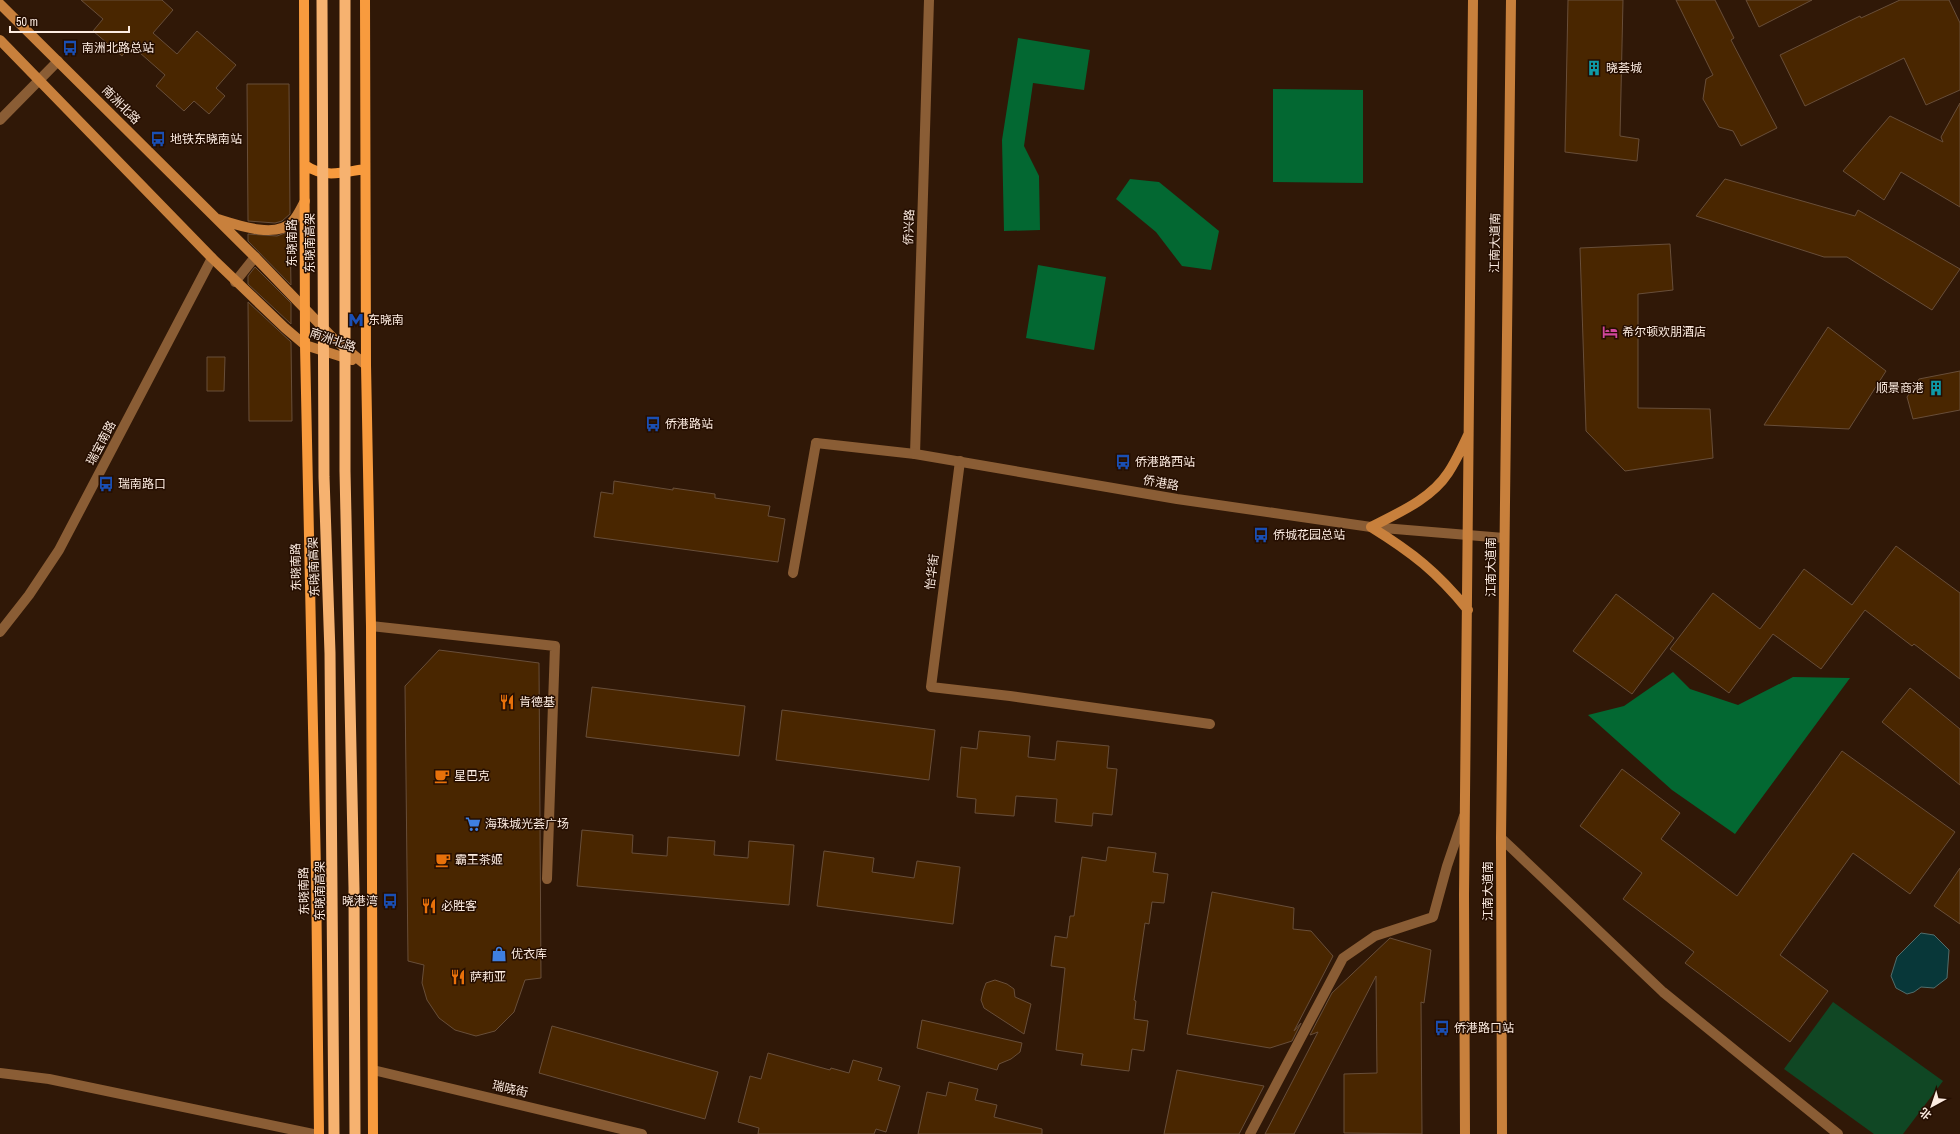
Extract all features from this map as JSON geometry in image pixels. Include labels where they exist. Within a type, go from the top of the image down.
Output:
[{"type":"highway","name":"东晓南高架","points":[[322,0],[324,477],[330,653],[334,1134]]},
{"type":"highway","points":[[345,0],[345,471],[354,888],[355,1134]]},
{"type":"main road","name":"东晓南路","points":[[304,0],[305,345],[317,879],[319,1134]]},
{"type":"main road","points":[[365,0],[366,365],[370,626],[373,1134]]},
{"type":"main road","name":"江南大道南","points":[[1465,1134],[1465,813],[1469,535],[1473,0]]},
{"type":"main road","name":"江南大道南","points":[[1502,1134],[1501,838],[1511,0]]},
{"type":"main road","name":"南洲北路","points":[[0,4],[255,258],[334,339],[366,365]]},
{"type":"main road","name":"南洲北路","points":[[0,40],[235,282],[305,345],[366,365]]},
{"type":"main road","points":[[304,165],[312,170],[329,174],[338,174],[365,169]]},
{"type":"main road","points":[[216,219],[247,228],[266,230],[280,229],[291,223],[305,201]]},
{"type":"main road","points":[[1468,610],[1449,587],[1427,565],[1372,527],[1418,501],[1436,488],[1448,474],[1470,432]]},
{"type":"street","name":"侨兴路","points":[[914,454],[928,0]]},
{"type":"street","points":[[0,120],[58,62]]},
{"type":"street","name":"瑞宝南路","points":[[0,632],[29,595],[58,550],[212,258]]},
{"type":"street","points":[[235,282],[255,258]]},
{"type":"street","name":"侨港路","points":[[793,573],[816,443],[914,454],[1177,499],[1372,527],[1504,538]]},
{"type":"street","name":"怡华街","points":[[960,461],[931,687],[1010,696],[1210,724]]},
{"type":"street","points":[[370,626],[555,646],[547,879]]},
{"type":"street","points":[[1250,1134],[1343,958],[1375,936],[1433,917],[1447,866],[1465,813]]},
{"type":"street","points":[[1501,838],[1663,992],[1838,1134]]},
{"type":"street","name":"瑞晓街","points":[[373,1070],[642,1134]]},
{"type":"street","points":[[0,1073],[49,1079],[313,1134]]},
{"type":"green space","points":[[1018,38],[1090,50],[1084,90],[1033,83],[1024,146],[1039,176],[1040,230],[1004,231],[1002,140]]},
{"type":"green space","points":[[1273,89],[1363,90],[1363,183],[1273,182]]},
{"type":"green space","points":[[1130,179],[1159,182],[1219,231],[1211,270],[1182,266],[1156,232],[1116,199]]},
{"type":"green space","points":[[1038,265],[1106,277],[1094,350],[1026,338]]},
{"type":"green space","points":[[1673,672],[1690,689],[1738,705],[1793,677],[1850,678],[1735,834],[1672,790],[1588,715],[1624,706]]},
{"type":"green space","points":[[1833,1002],[1943,1081],[1903,1134],[1874,1134],[1784,1069]]},
{"type":"water","points":[[1921,933],[1934,935],[1949,950],[1947,978],[1934,988],[1921,987],[1914,992],[1907,994],[1896,988],[1891,976],[1897,957]]},
{"type":"building","points":[[81,0],[162,0],[173,10],[153,33],[177,54],[197,31],[236,65],[216,88],[225,96],[209,114],[194,101],[184,111],[156,86],[165,75],[131,45],[122,56],[93,31],[103,19]]},
{"type":"building","name":"晓荟城","points":[[1568,0],[1623,0],[1620,136],[1639,139],[1637,161],[1565,152]]},
{"type":"building","points":[[1676,0],[1715,0],[1734,38],[1731,40],[1777,128],[1741,146],[1733,131],[1719,127],[1703,99],[1706,79],[1713,75]]},
{"type":"building","points":[[1746,0],[1812,0],[1759,27]]},
{"type":"building","points":[[1900,0],[1949,0],[1960,23],[1960,90],[1926,105],[1904,58],[1805,106],[1780,55],[1860,16],[1861,18]]},
{"type":"building","points":[[247,84],[289,84],[290,214],[282,221],[275,223],[248,221]]},
{"type":"building","points":[[1960,103],[1960,207],[1901,172],[1884,200],[1843,171],[1890,116],[1943,142],[1941,137]]},
{"type":"building","points":[[1725,179],[1855,216],[1858,210],[1960,269],[1932,310],[1847,257],[1824,257],[1696,216]]},
{"type":"building","points":[[290,231],[291,285],[248,241],[248,234],[277,236]]},
{"type":"building","points":[[1670,244],[1673,290],[1638,294],[1638,408],[1710,409],[1713,458],[1625,471],[1586,431],[1580,248]]},
{"type":"building","points":[[255,267],[291,303],[291,324],[248,284],[248,276]]},
{"type":"building","points":[[248,302],[291,342],[292,421],[249,421]]},
{"type":"building","points":[[1828,327],[1886,371],[1849,429],[1764,425]]},
{"type":"building","points":[[207,357],[225,357],[224,391],[207,391]]},
{"type":"building","name":"顺景商港","points":[[1960,371],[1960,410],[1913,419],[1907,397],[1919,379]]},
{"type":"building","points":[[614,481],[673,490],[673,488],[715,494],[715,498],[770,506],[768,516],[785,519],[778,562],[594,537],[601,492],[613,494]]},
{"type":"building","points":[[1896,546],[1960,593],[1960,679],[1914,644],[1912,646],[1865,610],[1821,669],[1773,634],[1729,693],[1670,649],[1713,593],[1760,629],[1804,569],[1852,605]]},
{"type":"building","points":[[1616,594],[1674,638],[1632,694],[1573,651]]},
{"type":"building","name":"海珠城光荟广场","points":[[439,650],[539,663],[541,978],[525,980],[514,1012],[495,1031],[476,1036],[455,1030],[439,1018],[427,1000],[422,983],[424,965],[408,961],[405,686]]},
{"type":"building","points":[[592,687],[745,706],[739,756],[586,737]]},
{"type":"building","points":[[1910,688],[1960,729],[1960,785],[1882,722]]},
{"type":"building","points":[[782,710],[935,730],[929,780],[776,760]]},
{"type":"building","points":[[979,731],[1030,736],[1028,757],[1055,760],[1057,741],[1109,746],[1107,768],[1117,769],[1112,815],[1093,813],[1092,826],[1055,822],[1057,799],[1016,796],[1014,816],[975,813],[976,799],[957,797],[961,747],[977,749]]},
{"type":"building","points":[[1842,751],[1955,832],[1910,894],[1853,853],[1780,955],[1828,991],[1790,1042],[1685,963],[1694,952],[1623,899],[1642,873],[1580,826],[1622,769],[1680,813],[1661,839],[1737,896]]},
{"type":"building","points":[[582,830],[633,835],[632,853],[667,856],[668,837],[715,841],[714,855],[748,858],[749,841],[794,845],[789,905],[577,886]]},
{"type":"building","points":[[1108,847],[1156,853],[1153,872],[1168,874],[1164,903],[1152,902],[1149,924],[1145,923],[1134,1000],[1136,1001],[1134,1019],[1148,1021],[1144,1051],[1132,1049],[1129,1071],[1081,1065],[1083,1054],[1056,1050],[1065,968],[1051,966],[1055,936],[1067,938],[1070,916],[1074,916],[1082,857],[1106,861]]},
{"type":"building","points":[[824,851],[874,858],[872,872],[914,878],[917,861],[960,867],[953,924],[817,906]]},
{"type":"building","points":[[1960,868],[1960,924],[1934,906]]},
{"type":"building","points":[[1212,892],[1294,908],[1293,929],[1311,931],[1333,956],[1294,1031],[1301,1023],[1292,1041],[1270,1048],[1187,1034]]},
{"type":"building","points":[[1390,938],[1431,950],[1424,1003],[1421,1002],[1422,1134],[1344,1133],[1344,1074],[1377,1073],[1376,976],[1294,1134],[1265,1134],[1318,1032],[1310,1035],[1332,993]]},
{"type":"building","points":[[995,980],[1007,984],[1014,989],[1015,997],[1031,1004],[1024,1034],[984,1008],[981,1000],[986,983]]},
{"type":"building","points":[[922,1020],[1022,1043],[1020,1052],[1011,1059],[999,1064],[997,1070],[917,1048]]},
{"type":"building","points":[[552,1026],[718,1072],[705,1119],[539,1073]]},
{"type":"building","points":[[768,1053],[830,1070],[831,1068],[849,1073],[853,1060],[882,1068],[878,1080],[900,1086],[886,1132],[876,1129],[874,1134],[758,1134],[759,1128],[738,1122],[750,1076],[761,1079]]},
{"type":"building","points":[[1177,1070],[1264,1086],[1239,1134],[1164,1134]]},
{"type":"building","points":[[949,1082],[978,1089],[975,1100],[997,1105],[994,1117],[1042,1129],[1042,1134],[918,1134],[927,1092],[946,1096]]},
{"type":"place","name":"南洲北路总站","points":[[70,48]]},
{"type":"place","name":"晓荟城","points":[[1594,68]]},
{"type":"place","name":"地铁东晓南站","points":[[158,139]]},
{"type":"place","name":"东晓南","points":[[356,320]]},
{"type":"place","name":"希尔顿欢朋酒店","points":[[1610,332]]},
{"type":"place","name":"顺景商港","points":[[1936,388]]},
{"type":"place","name":"侨港路站","points":[[653,424]]},
{"type":"place","name":"侨港路西站","points":[[1123,462]]},
{"type":"place","name":"瑞南路口","points":[[106,484]]},
{"type":"place","name":"侨城花园总站","points":[[1261,535]]},
{"type":"place","name":"肯德基","points":[[507,702]]},
{"type":"place","name":"星巴克","points":[[442,776]]},
{"type":"place","name":"海珠城光荟广场","points":[[473,824]]},
{"type":"place","name":"霸王茶姬","points":[[443,860]]},
{"type":"place","name":"晓港湾","points":[[390,901]]},
{"type":"place","name":"必胜客","points":[[429,906]]},
{"type":"place","name":"优衣库","points":[[499,954]]},
{"type":"place","name":"萨莉亚","points":[[458,977]]},
{"type":"place","name":"侨港路口站","points":[[1442,1028]]}]
